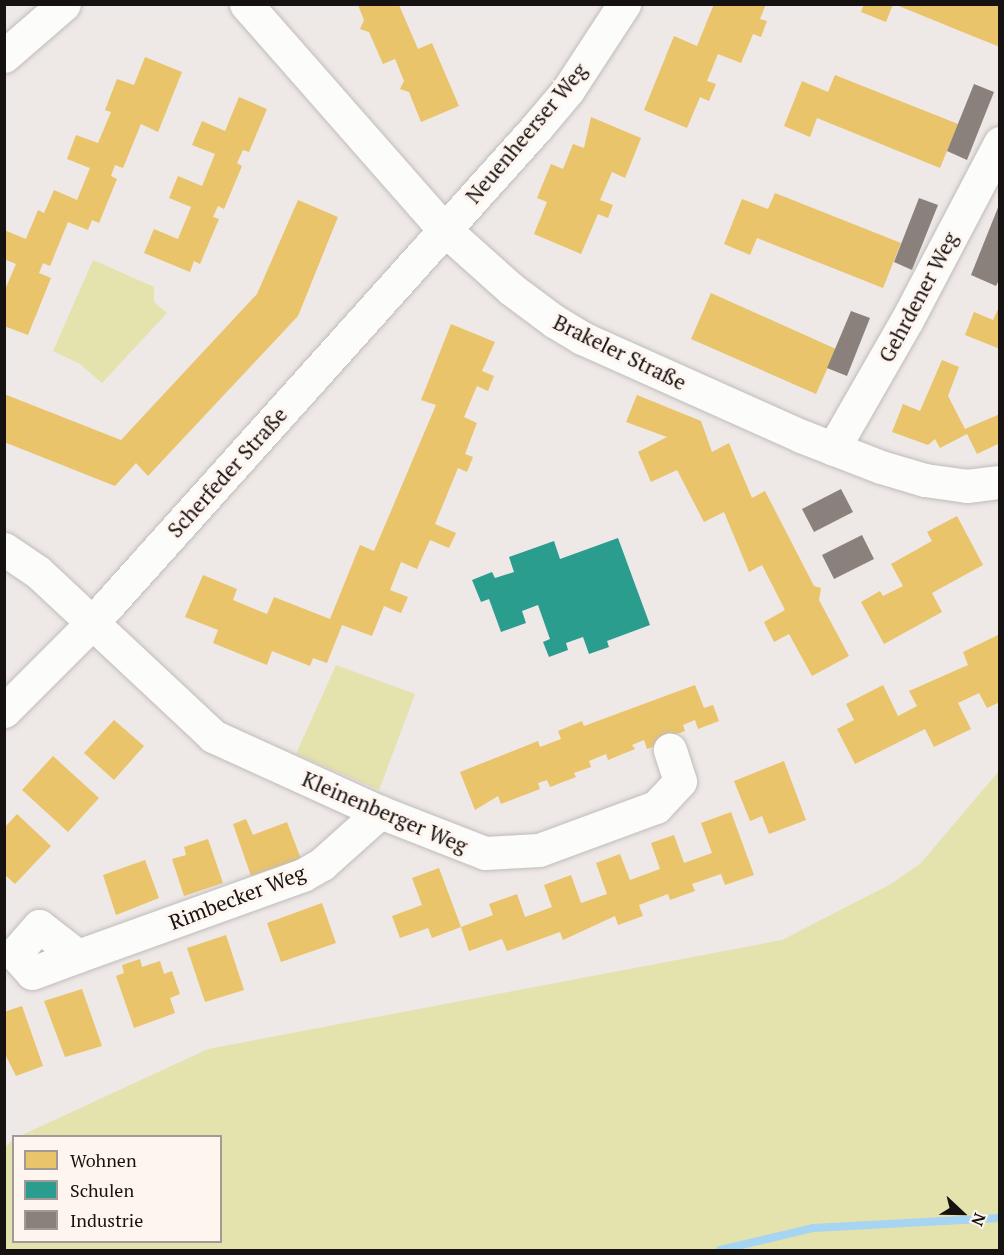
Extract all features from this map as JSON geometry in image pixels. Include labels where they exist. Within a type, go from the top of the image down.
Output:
[{"type":"street","points":[[4,56],[64,4]]},
{"type":"street","name":"Brakeler Straße","points":[[246,4],[444,229],[511,290],[582,338],[833,449],[925,480],[967,486],[999,482]]},
{"type":"street","name":"Neuenheerser Weg","points":[[444,229],[568,90],[624,4]]},
{"type":"street","name":"Gehrdener Weg","points":[[833,449],[907,320],[999,143]]},
{"type":"street","name":"Scherfeder Straße","points":[[4,711],[91,624],[444,229]]},
{"type":"street","name":"Kleinenberger Weg","points":[[4,549],[38,572],[213,736],[380,812],[485,853],[539,850],[657,807],[680,781],[670,750]]},
{"type":"street","name":"Rimbecker Weg","points":[[78,956],[303,875],[322,864],[380,812]]},
{"type":"shaded area","points":[[93,260],[154,287],[154,302],[167,313],[102,383],[80,364],[53,351]]},
{"type":"shaded area","points":[[336,665],[415,694],[379,790],[296,754]]},
{"type":"shaded area","points":[[999,771],[999,1250],[5,1250],[5,1147],[12,1141],[12,1243],[222,1243],[222,1135],[22,1135],[208,1049],[782,940],[891,884],[920,864]]},
{"type":"building: Wohnen","points":[[714,4],[766,4],[760,19],[767,21],[761,37],[753,34],[741,63],[718,54],[707,81],[716,84],[709,101],[700,97],[687,128],[644,110],[674,36],[697,46]]},
{"type":"building: Wohnen","points":[[864,4],[893,4],[886,22],[861,12]]},
{"type":"building: Wohnen","points":[[894,4],[1000,4],[1000,47],[965,33]]},
{"type":"building: Wohnen","points":[[358,5],[399,5],[418,49],[432,43],[459,106],[421,122],[409,92],[400,89],[404,81],[395,59],[383,64],[369,32],[360,29],[364,20]]},
{"type":"building: Wohnen","points":[[145,57],[182,72],[158,132],[141,124],[123,168],[115,165],[111,176],[117,179],[99,223],[92,220],[88,230],[68,222],[50,266],[43,263],[39,273],[51,278],[28,335],[4,326],[4,292],[16,264],[4,259],[4,230],[26,239],[38,210],[44,213],[54,190],[77,200],[90,168],[67,159],[76,135],[98,143],[111,112],[105,110],[117,79],[134,85]]},
{"type":"building: Wohnen","points":[[835,75],[958,124],[940,168],[817,118],[810,137],[784,126],[802,81],[828,92]]},
{"type":"building: Wohnen","points":[[239,97],[267,109],[249,152],[243,150],[237,163],[242,166],[224,209],[218,206],[213,217],[219,219],[200,264],[194,261],[190,272],[144,253],[154,229],[178,239],[191,207],[169,198],[178,176],[202,186],[215,154],[192,145],[202,121],[225,131]]},
{"type":"building: Wohnen","points":[[591,117],[641,138],[625,178],[612,172],[600,200],[613,205],[608,218],[598,214],[581,254],[534,234],[547,202],[537,198],[551,164],[563,169],[573,144],[584,148]]},
{"type":"building: Wohnen","points":[[775,193],[901,243],[883,288],[757,238],[750,255],[724,244],[742,199],[768,209]]},
{"type":"building: Wohnen","points":[[298,200],[338,217],[298,316],[148,476],[136,463],[115,486],[4,442],[4,394],[121,440],[257,294]]},
{"type":"building: Wohnen","points":[[711,293],[836,349],[816,394],[691,339]]},
{"type":"building: Wohnen","points":[[1000,305],[1000,349],[965,335],[974,312],[993,320]]},
{"type":"building: Wohnen","points":[[451,324],[495,342],[482,371],[494,376],[488,391],[477,386],[464,417],[477,423],[465,454],[473,457],[467,472],[458,468],[435,524],[456,533],[449,548],[430,540],[417,569],[401,562],[390,590],[408,597],[401,613],[384,606],[372,636],[342,625],[327,663],[313,658],[310,666],[272,651],[267,665],[213,643],[218,630],[185,617],[203,575],[237,589],[233,600],[267,614],[274,597],[330,619],[360,545],[374,551],[436,405],[421,400]]},
{"type":"building: Wohnen","points":[[942,360],[959,367],[948,396],[965,429],[1000,414],[1000,443],[977,454],[967,434],[940,448],[935,439],[928,445],[892,432],[903,404],[920,411]]},
{"type":"building: Wohnen","points":[[637,395],[701,421],[712,452],[729,443],[752,498],[765,491],[814,586],[821,588],[819,600],[849,656],[812,676],[789,634],[774,642],[764,622],[785,610],[762,565],[749,572],[724,512],[704,522],[677,470],[651,482],[638,452],[667,437],[626,422]]},
{"type":"building: Wohnen","points":[[957,516],[983,565],[932,593],[942,612],[884,644],[861,602],[880,591],[883,596],[903,586],[891,564],[932,541],[927,532]]},
{"type":"building: Wohnen","points":[[1000,634],[1000,702],[987,708],[979,693],[958,703],[971,729],[934,747],[925,729],[855,764],[837,729],[854,720],[846,704],[883,685],[898,716],[917,706],[909,691],[968,665],[963,652]]},
{"type":"building: Wohnen","points":[[695,685],[704,708],[713,705],[719,721],[698,729],[695,720],[683,725],[685,731],[671,736],[672,740],[647,749],[644,740],[632,745],[635,749],[608,760],[606,754],[589,761],[591,767],[574,773],[576,777],[550,787],[547,780],[538,783],[540,789],[501,804],[498,796],[475,810],[460,772],[538,741],[540,747],[561,739],[558,731],[582,721],[584,726]]},
{"type":"building: Wohnen","points":[[114,720],[144,746],[114,780],[84,753]]},
{"type":"building: Wohnen","points":[[53,756],[99,798],[68,832],[22,790]]},
{"type":"building: Wohnen","points":[[784,761],[806,820],[769,834],[762,816],[750,821],[734,781]]},
{"type":"building: Wohnen","points":[[731,812],[754,875],[725,885],[721,874],[692,884],[695,891],[670,900],[668,894],[639,905],[643,916],[618,925],[615,916],[563,940],[560,932],[507,951],[502,939],[469,951],[461,927],[493,915],[489,904],[517,894],[525,917],[552,907],[544,885],[571,875],[581,903],[607,894],[596,863],[620,854],[630,880],[660,869],[651,843],[674,835],[684,863],[712,853],[701,823]]},
{"type":"building: Wohnen","points":[[17,814],[51,846],[15,884],[4,874],[4,828]]},
{"type":"building: Wohnen","points":[[246,819],[253,835],[287,822],[301,859],[251,876],[233,824]]},
{"type":"building: Wohnen","points":[[208,839],[223,883],[184,896],[172,859],[186,855],[184,847]]},
{"type":"building: Wohnen","points":[[145,860],[159,898],[116,915],[103,875]]},
{"type":"building: Wohnen","points":[[439,868],[461,927],[432,938],[428,928],[400,938],[392,916],[422,905],[412,878]]},
{"type":"building: Wohnen","points":[[322,903],[336,943],[281,962],[267,923]]},
{"type":"building: Wohnen","points":[[226,935],[244,990],[205,1002],[187,948]]},
{"type":"building: Wohnen","points":[[140,959],[142,967],[160,961],[164,974],[172,971],[180,994],[170,998],[175,1013],[134,1028],[116,976],[124,973],[122,965]]},
{"type":"building: Wohnen","points":[[82,989],[102,1046],[65,1057],[44,1001]]},
{"type":"building: Wohnen","points":[[22,1006],[43,1066],[16,1076],[4,1052],[4,1012]]},
{"type":"building: Schulen","points":[[618,538],[650,625],[607,641],[609,647],[589,654],[583,637],[566,643],[568,650],[549,657],[543,642],[550,639],[538,605],[522,611],[526,623],[501,632],[489,599],[481,602],[472,580],[492,572],[495,578],[514,572],[509,557],[554,541],[560,559]]},
{"type":"building: Industrie","points":[[974,84],[994,92],[967,160],[947,151]]},
{"type":"building: Industrie","points":[[919,198],[938,205],[912,270],[894,262]]},
{"type":"building: Industrie","points":[[999,205],[1000,278],[996,286],[971,275]]},
{"type":"building: Industrie","points":[[851,311],[870,318],[847,376],[827,368]]},
{"type":"building: Industrie","points":[[841,489],[853,512],[814,532],[802,509]]},
{"type":"building: Industrie","points":[[862,535],[874,559],[834,579],[822,555]]},
{"type":"waterway","points":[[720,1250],[813,1228],[1000,1218]]}]
